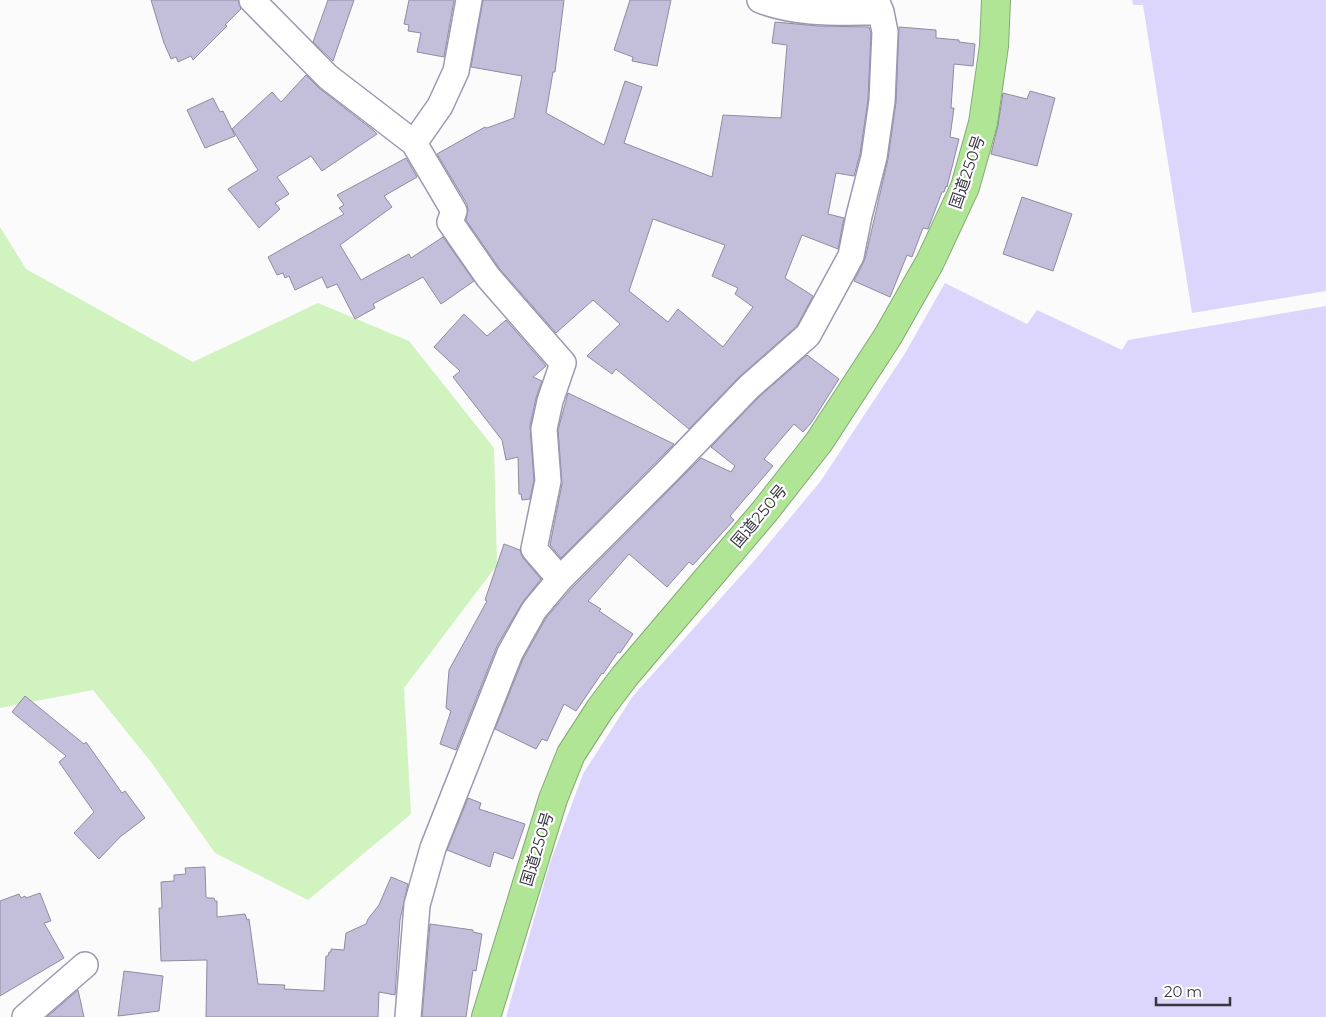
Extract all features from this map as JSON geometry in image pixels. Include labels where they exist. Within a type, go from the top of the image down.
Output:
[{"type":"highway","name":"国道250号","points":[[486,1017],[552,799],[571,754],[600,709],[624,677],[765,511],[819,442],[888,336],[930,262],[965,187],[983,123],[994,46],[996,0]]},
{"type":"street","points":[[252,0],[328,77],[414,143],[454,211],[450,222],[488,277],[563,363],[550,401],[544,429],[548,481],[534,549],[560,579]]},
{"type":"street","points":[[414,143],[440,106],[456,71],[469,0]]},
{"type":"street","points":[[408,1017],[417,905],[433,848],[510,653],[534,610],[560,579],[668,471],[748,387],[808,336],[851,256],[858,216],[874,157],[882,101],[885,32],[879,6],[810,12],[775,6],[760,0]]},
{"type":"street","points":[[25,1017],[85,965]]},
{"type":"green space","points":[[0,227],[26,269],[193,362],[318,303],[409,341],[494,448],[497,565],[404,688],[411,814],[308,900],[215,853],[151,762],[93,690],[0,708]]},
{"type":"shaded area","points":[[1132,0],[1326,0],[1326,291],[1192,313],[1143,5],[1133,5]]},
{"type":"shaded area","points":[[945,283],[1027,324],[1037,310],[1122,350],[1128,340],[1326,306],[1326,1017],[506,1017],[550,863],[583,774],[633,696],[755,560],[820,482],[904,355]]},
{"type":"building","points":[[151,0],[238,0],[241,9],[193,60],[191,56],[178,62],[176,57],[171,59],[164,43]]},
{"type":"building","points":[[328,0],[354,0],[333,61],[313,42]]},
{"type":"building","points":[[409,0],[454,0],[444,57],[417,52],[421,33],[408,31],[409,25],[404,24]]},
{"type":"building","points":[[483,0],[564,0],[555,72],[553,72],[546,113],[604,145],[625,81],[642,87],[624,143],[712,177],[723,115],[781,118],[787,45],[772,43],[775,22],[818,26],[869,27],[871,33],[868,100],[860,154],[854,176],[836,173],[828,214],[844,218],[838,249],[802,235],[785,278],[813,296],[797,326],[739,377],[689,429],[616,369],[612,374],[587,356],[620,324],[593,300],[556,333],[499,268],[466,220],[467,204],[437,154],[485,127],[487,128],[514,118],[522,76],[471,67]],"holes":[[[653,219],[725,245],[712,276],[738,288],[735,294],[753,307],[723,347],[678,309],[668,322],[629,291]]]},
{"type":"building","points":[[630,0],[671,0],[657,66],[632,61],[633,57],[614,50]]},
{"type":"building","points":[[899,27],[936,30],[936,38],[959,40],[959,42],[975,44],[973,66],[954,64],[951,108],[954,108],[950,137],[959,139],[947,187],[942,192],[928,229],[923,228],[912,257],[907,255],[890,297],[854,281],[865,259],[888,159],[896,102]]},
{"type":"building","points":[[306,75],[319,88],[377,134],[322,171],[311,156],[277,177],[289,194],[275,203],[280,209],[259,228],[228,189],[258,170],[232,129],[272,92],[281,102]]},
{"type":"building","points":[[1030,91],[1055,98],[1037,166],[991,154],[1003,93],[1027,99]]},
{"type":"building","points":[[213,98],[220,112],[223,111],[235,136],[205,148],[187,110]]},
{"type":"building","points":[[406,158],[417,177],[384,196],[392,207],[340,245],[361,280],[409,254],[411,258],[443,237],[474,281],[441,304],[423,277],[373,304],[375,308],[355,319],[337,284],[327,288],[322,277],[295,290],[289,276],[285,278],[283,273],[277,275],[268,257],[344,214],[339,208],[344,205],[337,195]]},
{"type":"building","points":[[1022,197],[1072,214],[1053,271],[1003,254]]},
{"type":"building","points":[[464,314],[487,336],[506,320],[546,366],[533,377],[542,381],[530,426],[534,480],[530,499],[522,500],[521,494],[519,494],[518,457],[506,460],[502,440],[453,377],[460,371],[434,347]]},
{"type":"building","points":[[807,355],[839,379],[811,423],[803,432],[794,424],[764,459],[773,466],[730,516],[734,520],[693,565],[689,562],[667,587],[629,554],[588,601],[601,609],[599,611],[633,634],[620,653],[618,652],[602,673],[576,711],[564,704],[547,741],[542,739],[536,749],[495,729],[523,659],[546,618],[571,589],[701,458],[731,472],[735,466],[711,447],[759,397]]},
{"type":"building","points":[[568,393],[674,444],[561,558],[550,545],[562,484],[558,430]]},
{"type":"building","points":[[504,544],[520,550],[523,558],[541,579],[522,603],[497,646],[456,750],[440,744],[451,711],[446,708],[449,670],[487,601],[485,600]]},
{"type":"building","points":[[25,696],[84,744],[86,742],[122,793],[125,791],[145,818],[120,837],[99,859],[74,833],[94,812],[59,762],[66,756],[12,712]]},
{"type":"building","points":[[468,798],[481,803],[479,809],[525,824],[513,859],[494,852],[490,867],[447,850]]},
{"type":"building","points":[[205,867],[206,897],[214,898],[217,901],[217,917],[245,914],[247,920],[249,919],[258,984],[285,985],[284,989],[324,991],[326,956],[331,952],[331,949],[344,950],[346,933],[366,924],[379,905],[391,877],[408,884],[400,920],[395,995],[379,992],[378,1017],[206,1017],[207,960],[161,961],[159,908],[162,908],[161,882],[174,881],[174,875],[186,874],[185,868]]},
{"type":"building","points":[[40,893],[51,921],[44,923],[64,958],[0,996],[0,901],[19,894],[21,898],[25,896],[26,898]]},
{"type":"building","points":[[430,924],[473,930],[473,932],[482,934],[476,971],[473,970],[466,1017],[422,1017]]},
{"type":"building","points":[[124,971],[163,976],[159,1011],[118,1016]]},
{"type":"building","points":[[78,990],[84,1017],[47,1017]]}]
